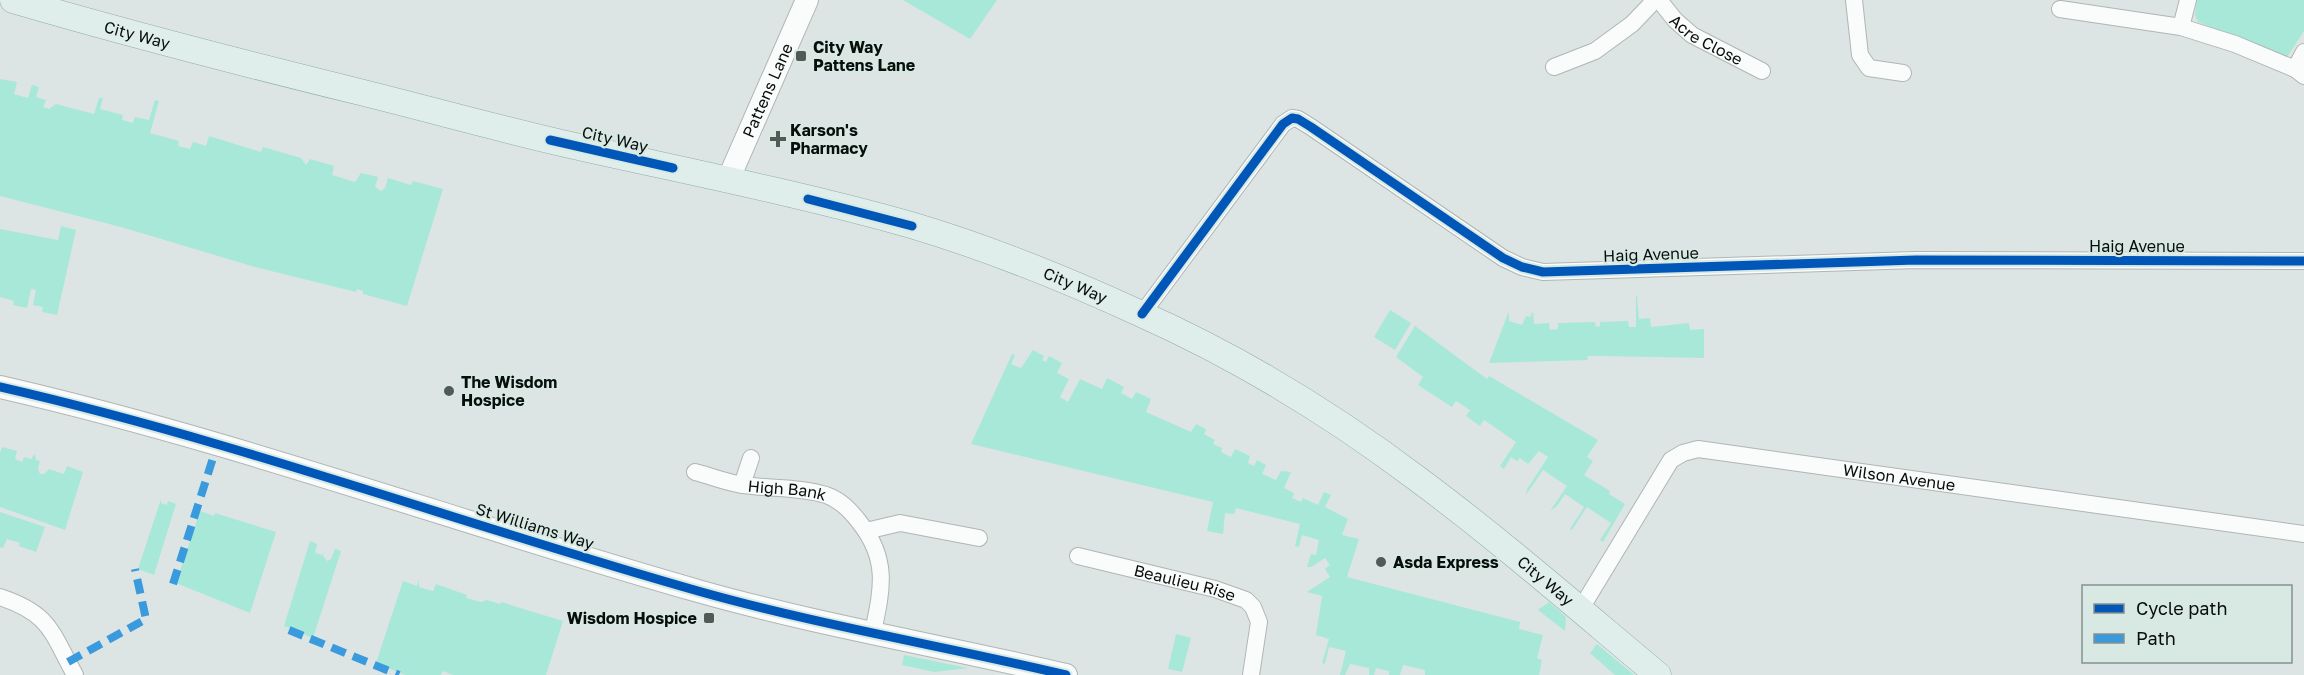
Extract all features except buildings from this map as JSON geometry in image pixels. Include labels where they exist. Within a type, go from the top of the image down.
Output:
[{"type":"main road","name":"City Way","points":[[13,0],[117,31],[550,140],[822,202],[912,226],[1042,271],[1142,314],[1305,401],[1418,479],[1658,675]]},
{"type":"street","name":"Pattens Lane","points":[[728,180],[807,0]]},
{"type":"street","points":[[1554,68],[1595,51],[1632,24],[1657,0]]},
{"type":"street","name":"Acre Close","points":[[1657,0],[1692,35],[1762,71]]},
{"type":"street","points":[[1854,0],[1860,55],[1869,68],[1903,73]]},
{"type":"street","points":[[2181,27],[2188,0]]},
{"type":"street","points":[[2060,9],[2181,27],[2235,44],[2299,73],[2304,52]]},
{"type":"street","name":"Haig Avenue","points":[[1142,314],[1283,124],[1292,118],[1298,119],[1339,146],[1503,258],[1522,267],[1543,272],[1916,260],[2304,261]]},
{"type":"street","name":"St Williams Way","points":[[0,387],[114,415],[190,437],[700,592],[780,612],[1066,675]]},
{"type":"street","name":"Wilson Avenue","points":[[1580,610],[1671,460],[1683,453],[1698,449],[2304,534]]},
{"type":"street","points":[[742,485],[751,458]]},
{"type":"street","name":"High Bank","points":[[695,472],[742,485],[828,495],[849,508],[876,546],[880,571],[879,598],[873,632]]},
{"type":"street","points":[[866,531],[900,523],[979,538]]},
{"type":"street","name":"Beaulieu Rise","points":[[1078,556],[1215,589],[1246,600],[1253,607],[1259,622],[1251,675]]},
{"type":"street","points":[[0,597],[26,607],[43,619],[75,675]]},
{"type":"green space","points":[[903,0],[997,0],[970,39]]},
{"type":"green space","points":[[2197,0],[2304,0],[2304,31],[2287,57],[2198,22],[2195,15]]},
{"type":"green space","points":[[0,79],[17,82],[14,94],[28,98],[32,85],[39,87],[36,97],[46,100],[43,107],[49,109],[56,104],[94,114],[99,98],[103,98],[100,109],[123,115],[122,120],[133,123],[135,117],[149,120],[155,100],[159,101],[150,133],[179,141],[178,146],[190,149],[193,142],[206,146],[209,136],[261,152],[263,147],[301,158],[306,165],[310,159],[334,166],[332,175],[355,182],[361,173],[378,177],[375,187],[381,191],[385,188],[388,178],[411,185],[413,181],[443,189],[407,306],[363,294],[363,291],[357,289],[356,292],[255,267],[121,227],[0,196]]},
{"type":"green space","points":[[61,226],[76,230],[57,315],[42,312],[43,307],[33,305],[36,290],[31,289],[27,308],[13,305],[14,301],[0,297],[0,229],[58,240]]},
{"type":"green space","points":[[1636,296],[1639,319],[1650,318],[1651,327],[1689,323],[1690,330],[1704,329],[1704,358],[1588,356],[1587,360],[1489,363],[1509,311],[1509,321],[1522,325],[1526,316],[1530,317],[1533,311],[1534,324],[1549,323],[1550,330],[1558,329],[1558,323],[1595,322],[1596,327],[1600,326],[1600,322],[1628,321],[1629,327],[1636,327]]},
{"type":"green space","points":[[1390,310],[1411,323],[1395,350],[1374,337]]},
{"type":"green space","points":[[1415,326],[1487,379],[1489,376],[1598,440],[1587,457],[1593,461],[1584,475],[1610,491],[1609,494],[1625,504],[1603,542],[1600,540],[1611,523],[1587,507],[1572,530],[1570,529],[1584,507],[1565,494],[1557,506],[1550,511],[1567,486],[1543,470],[1526,495],[1527,489],[1548,457],[1539,451],[1528,464],[1520,458],[1517,461],[1511,457],[1504,469],[1500,466],[1516,442],[1484,420],[1480,426],[1466,416],[1470,410],[1456,401],[1452,407],[1418,385],[1423,377],[1396,357]]},
{"type":"green space","points":[[1033,350],[1044,356],[1042,360],[1046,362],[1049,356],[1062,363],[1057,373],[1069,379],[1060,397],[1068,402],[1080,379],[1102,389],[1107,378],[1124,387],[1121,393],[1132,399],[1136,392],[1151,399],[1146,412],[1191,432],[1196,424],[1206,429],[1204,434],[1215,440],[1213,444],[1222,448],[1221,452],[1231,457],[1235,449],[1250,456],[1248,463],[1254,466],[1257,460],[1266,465],[1262,474],[1276,480],[1281,471],[1291,472],[1284,488],[1294,493],[1292,498],[1301,502],[1303,498],[1318,505],[1324,492],[1331,495],[1325,507],[1348,519],[1342,535],[1359,539],[1347,577],[1520,622],[1519,629],[1543,635],[1537,658],[1542,660],[1539,675],[1425,675],[1425,670],[1403,665],[1400,675],[1389,675],[1389,671],[1376,668],[1374,675],[1369,675],[1369,668],[1350,664],[1345,675],[1340,675],[1346,651],[1329,647],[1325,664],[1322,663],[1329,639],[1316,635],[1322,596],[1307,592],[1330,577],[1325,569],[1330,565],[1325,558],[1307,567],[1311,554],[1316,555],[1319,540],[1302,535],[1299,547],[1295,546],[1300,524],[1236,508],[1234,514],[1225,513],[1223,534],[1207,531],[1213,502],[971,444],[1012,354],[1015,355],[1011,364],[1021,368]]},
{"type":"green space","points":[[2,447],[17,451],[15,459],[22,462],[24,457],[31,459],[35,454],[36,460],[40,461],[38,469],[40,474],[44,474],[49,469],[64,474],[67,466],[83,472],[65,530],[0,507]]},
{"type":"green space","points":[[161,499],[161,503],[167,505],[168,501],[176,504],[154,575],[138,569]]},
{"type":"green space","points":[[200,511],[214,516],[215,513],[276,532],[250,613],[176,583]]},
{"type":"green space","points":[[0,512],[45,527],[36,552],[7,539],[3,548],[0,547]]},
{"type":"green space","points":[[310,541],[317,544],[315,553],[323,555],[326,547],[323,556],[327,561],[331,559],[335,549],[341,551],[313,638],[284,626]]},
{"type":"green space","points":[[419,579],[419,587],[433,591],[436,584],[467,595],[466,598],[481,602],[487,600],[500,604],[501,602],[563,621],[546,675],[453,675],[443,671],[441,675],[405,675],[376,663],[403,581],[417,586]]},
{"type":"green space","points":[[1549,602],[1566,617],[1565,631],[1538,610]]},
{"type":"green space","points":[[1176,634],[1191,638],[1182,672],[1168,669]]},
{"type":"green space","points":[[1597,644],[1634,675],[1615,675],[1590,653]]},
{"type":"green space","points":[[904,655],[968,668],[934,672],[902,665]]},
{"type":"marked path","points":[[173,584],[213,458]]},
{"type":"marked path","points":[[68,662],[146,619],[135,569]]},
{"type":"marked path","points":[[289,630],[399,675]]},
{"type":"cycle path","points":[[1142,314],[1283,124],[1292,118],[1311,127],[1503,258],[1522,267],[1543,272],[1916,260],[2304,261]]},
{"type":"cycle path","points":[[550,140],[673,168]]},
{"type":"cycle path","points":[[808,199],[912,226]]},
{"type":"cycle path","points":[[0,387],[176,432],[698,591],[835,625],[1066,675]]},
{"type":"place","name":"City Way Pattens Lane","points":[[801,56]]},
{"type":"place","name":"Karson's Pharmacy","points":[[778,139]]},
{"type":"place","name":"The Wisdom Hospice","points":[[449,391]]},
{"type":"place","name":"Asda Express","points":[[1381,562]]},
{"type":"place","name":"Wisdom Hospice","points":[[709,618]]}]
